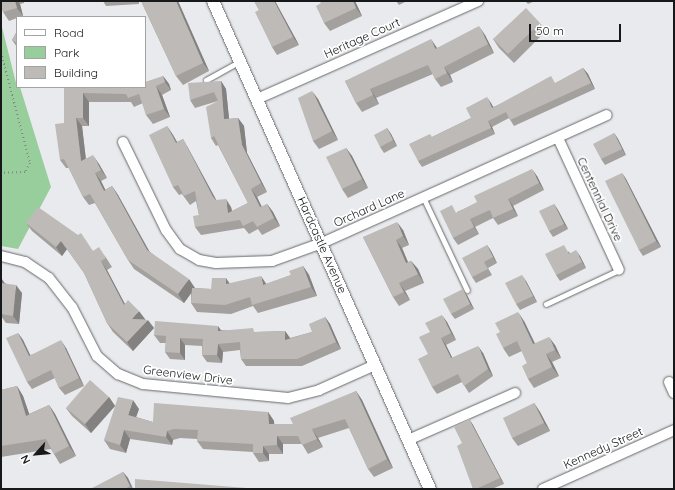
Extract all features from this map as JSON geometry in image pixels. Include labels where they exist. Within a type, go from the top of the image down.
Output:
[{"type":"street","name":"Hardcastle Avenue","points":[[213,1],[322,243],[430,489]]},
{"type":"street","name":"Heritage Court","points":[[256,99],[478,1]]},
{"type":"street","name":"Orchard Lane","points":[[123,142],[166,230],[180,249],[199,260],[272,261],[322,243],[607,115]]},
{"type":"street","name":"Centennial Drive","points":[[558,138],[619,270]]},
{"type":"street","name":"Greenview Drive","points":[[1,256],[25,262],[49,278],[72,307],[97,356],[118,374],[143,384],[288,398],[319,390],[375,365]]},
{"type":"street","points":[[669,382],[674,394]]},
{"type":"street","points":[[408,440],[515,393]]},
{"type":"street","name":"Kennedy Street","points":[[543,489],[674,430]]},
{"type":"lane","points":[[206,80],[240,62]]},
{"type":"lane","points":[[423,198],[467,290]]},
{"type":"lane","points":[[546,304],[619,270]]},
{"type":"path","points":[[1,52],[30,163],[24,172],[1,173]]},
{"type":"green space","points":[[1,23],[16,88],[20,88],[51,187],[18,249],[1,246]]},
{"type":"building","points":[[1,1],[15,1],[17,8],[3,12]]},
{"type":"building","points":[[141,1],[176,1],[203,63],[176,76]]},
{"type":"building","points":[[254,1],[274,1],[293,37],[272,47],[255,12],[259,10]]},
{"type":"building","points":[[320,1],[353,1],[356,8],[324,23],[316,6],[321,3]]},
{"type":"building","points":[[526,8],[540,23],[508,54],[493,39]]},
{"type":"building","points":[[479,26],[488,44],[444,67],[447,73],[435,79],[428,65],[370,89],[373,95],[356,103],[345,81],[431,39],[435,49]]},
{"type":"building","points":[[16,33],[16,42],[12,40]]},
{"type":"building","points":[[583,68],[591,83],[510,120],[506,112],[488,121],[491,128],[418,161],[409,144],[430,134],[432,137],[471,118],[466,108],[487,97],[492,108],[551,76],[555,83]]},
{"type":"building","points":[[163,76],[165,82],[156,86],[164,109],[146,115],[139,94],[128,98],[126,94],[83,93],[83,118],[76,118],[81,161],[93,155],[101,170],[95,173],[104,191],[112,186],[147,250],[189,279],[178,294],[128,260],[90,194],[83,197],[64,159],[60,160],[55,124],[64,123],[64,88],[146,88],[146,82]]},
{"type":"building","points":[[221,81],[224,119],[238,118],[242,145],[261,183],[251,189],[260,207],[267,204],[274,218],[257,227],[253,221],[243,226],[240,220],[195,227],[193,216],[199,215],[195,191],[184,196],[178,185],[173,187],[149,135],[167,126],[176,143],[183,139],[213,197],[216,200],[226,199],[228,213],[248,203],[214,136],[211,138],[206,107],[218,101],[214,92],[190,100],[188,83]]},
{"type":"building","points":[[312,91],[332,131],[313,141],[298,98]]},
{"type":"building","points":[[387,128],[393,140],[380,147],[374,135]]},
{"type":"building","points":[[614,133],[622,149],[601,159],[593,144]]},
{"type":"building","points":[[346,148],[362,179],[342,189],[326,157]]},
{"type":"building","points":[[532,169],[539,183],[508,199],[513,209],[493,218],[490,210],[470,219],[474,227],[453,238],[440,211],[452,205],[456,213],[477,202],[474,196]]},
{"type":"building","points":[[622,173],[656,241],[639,250],[605,181]]},
{"type":"building","points":[[554,204],[564,224],[549,231],[539,211]]},
{"type":"building","points":[[38,207],[78,235],[81,233],[93,251],[99,247],[106,258],[101,261],[124,305],[128,300],[139,311],[132,319],[148,320],[127,342],[107,323],[84,273],[61,241],[56,247],[26,223]]},
{"type":"building","points":[[397,222],[403,236],[396,240],[406,263],[411,261],[418,274],[399,283],[404,292],[393,297],[363,237]]},
{"type":"building","points":[[487,245],[493,257],[484,262],[488,269],[472,277],[462,258]]},
{"type":"building","points":[[564,245],[569,254],[576,250],[582,262],[556,275],[545,254]]},
{"type":"building","points":[[303,266],[311,287],[252,305],[250,297],[225,305],[191,303],[192,288],[211,289],[212,278],[226,278],[226,284],[261,276],[263,285],[291,275],[289,271]]},
{"type":"building","points":[[522,275],[533,296],[516,304],[505,283]]},
{"type":"building","points":[[1,283],[16,285],[13,316],[1,314]]},
{"type":"building","points":[[463,289],[470,304],[451,314],[443,299]]},
{"type":"building","points":[[518,312],[533,344],[549,337],[555,350],[546,354],[552,367],[528,379],[522,366],[527,363],[517,341],[503,348],[496,334],[500,332],[495,323]]},
{"type":"building","points":[[442,315],[451,333],[441,338],[451,358],[478,346],[488,369],[464,386],[458,374],[432,387],[418,359],[428,354],[419,337],[430,332],[425,323]]},
{"type":"building","points":[[325,317],[336,342],[297,359],[241,359],[240,342],[218,344],[217,355],[202,355],[203,339],[180,338],[180,353],[165,352],[166,336],[154,335],[155,321],[218,326],[218,331],[253,328],[254,332],[285,331],[285,340],[312,332],[309,324]]},
{"type":"building","points":[[18,333],[29,356],[61,340],[79,378],[59,388],[51,370],[27,382],[6,338]]},
{"type":"building","points":[[90,380],[109,397],[85,424],[66,408]]},
{"type":"building","points":[[17,386],[26,416],[49,405],[69,446],[54,454],[46,439],[1,446],[1,390]]},
{"type":"building","points":[[356,391],[387,459],[368,469],[345,419],[312,429],[317,439],[302,445],[298,436],[277,436],[277,445],[263,446],[263,453],[253,453],[253,444],[197,441],[198,430],[174,429],[167,431],[166,437],[124,430],[120,445],[104,440],[118,397],[133,400],[128,415],[153,422],[154,403],[268,412],[269,424],[293,424],[290,418]]},
{"type":"building","points":[[534,403],[544,423],[512,438],[503,418]]},
{"type":"building","points":[[469,419],[500,478],[476,489],[473,489],[457,446],[462,443],[454,427]]},
{"type":"building","points":[[123,472],[130,486],[125,489],[92,488]]},
{"type":"building","points":[[135,479],[259,489],[135,489]]}]
